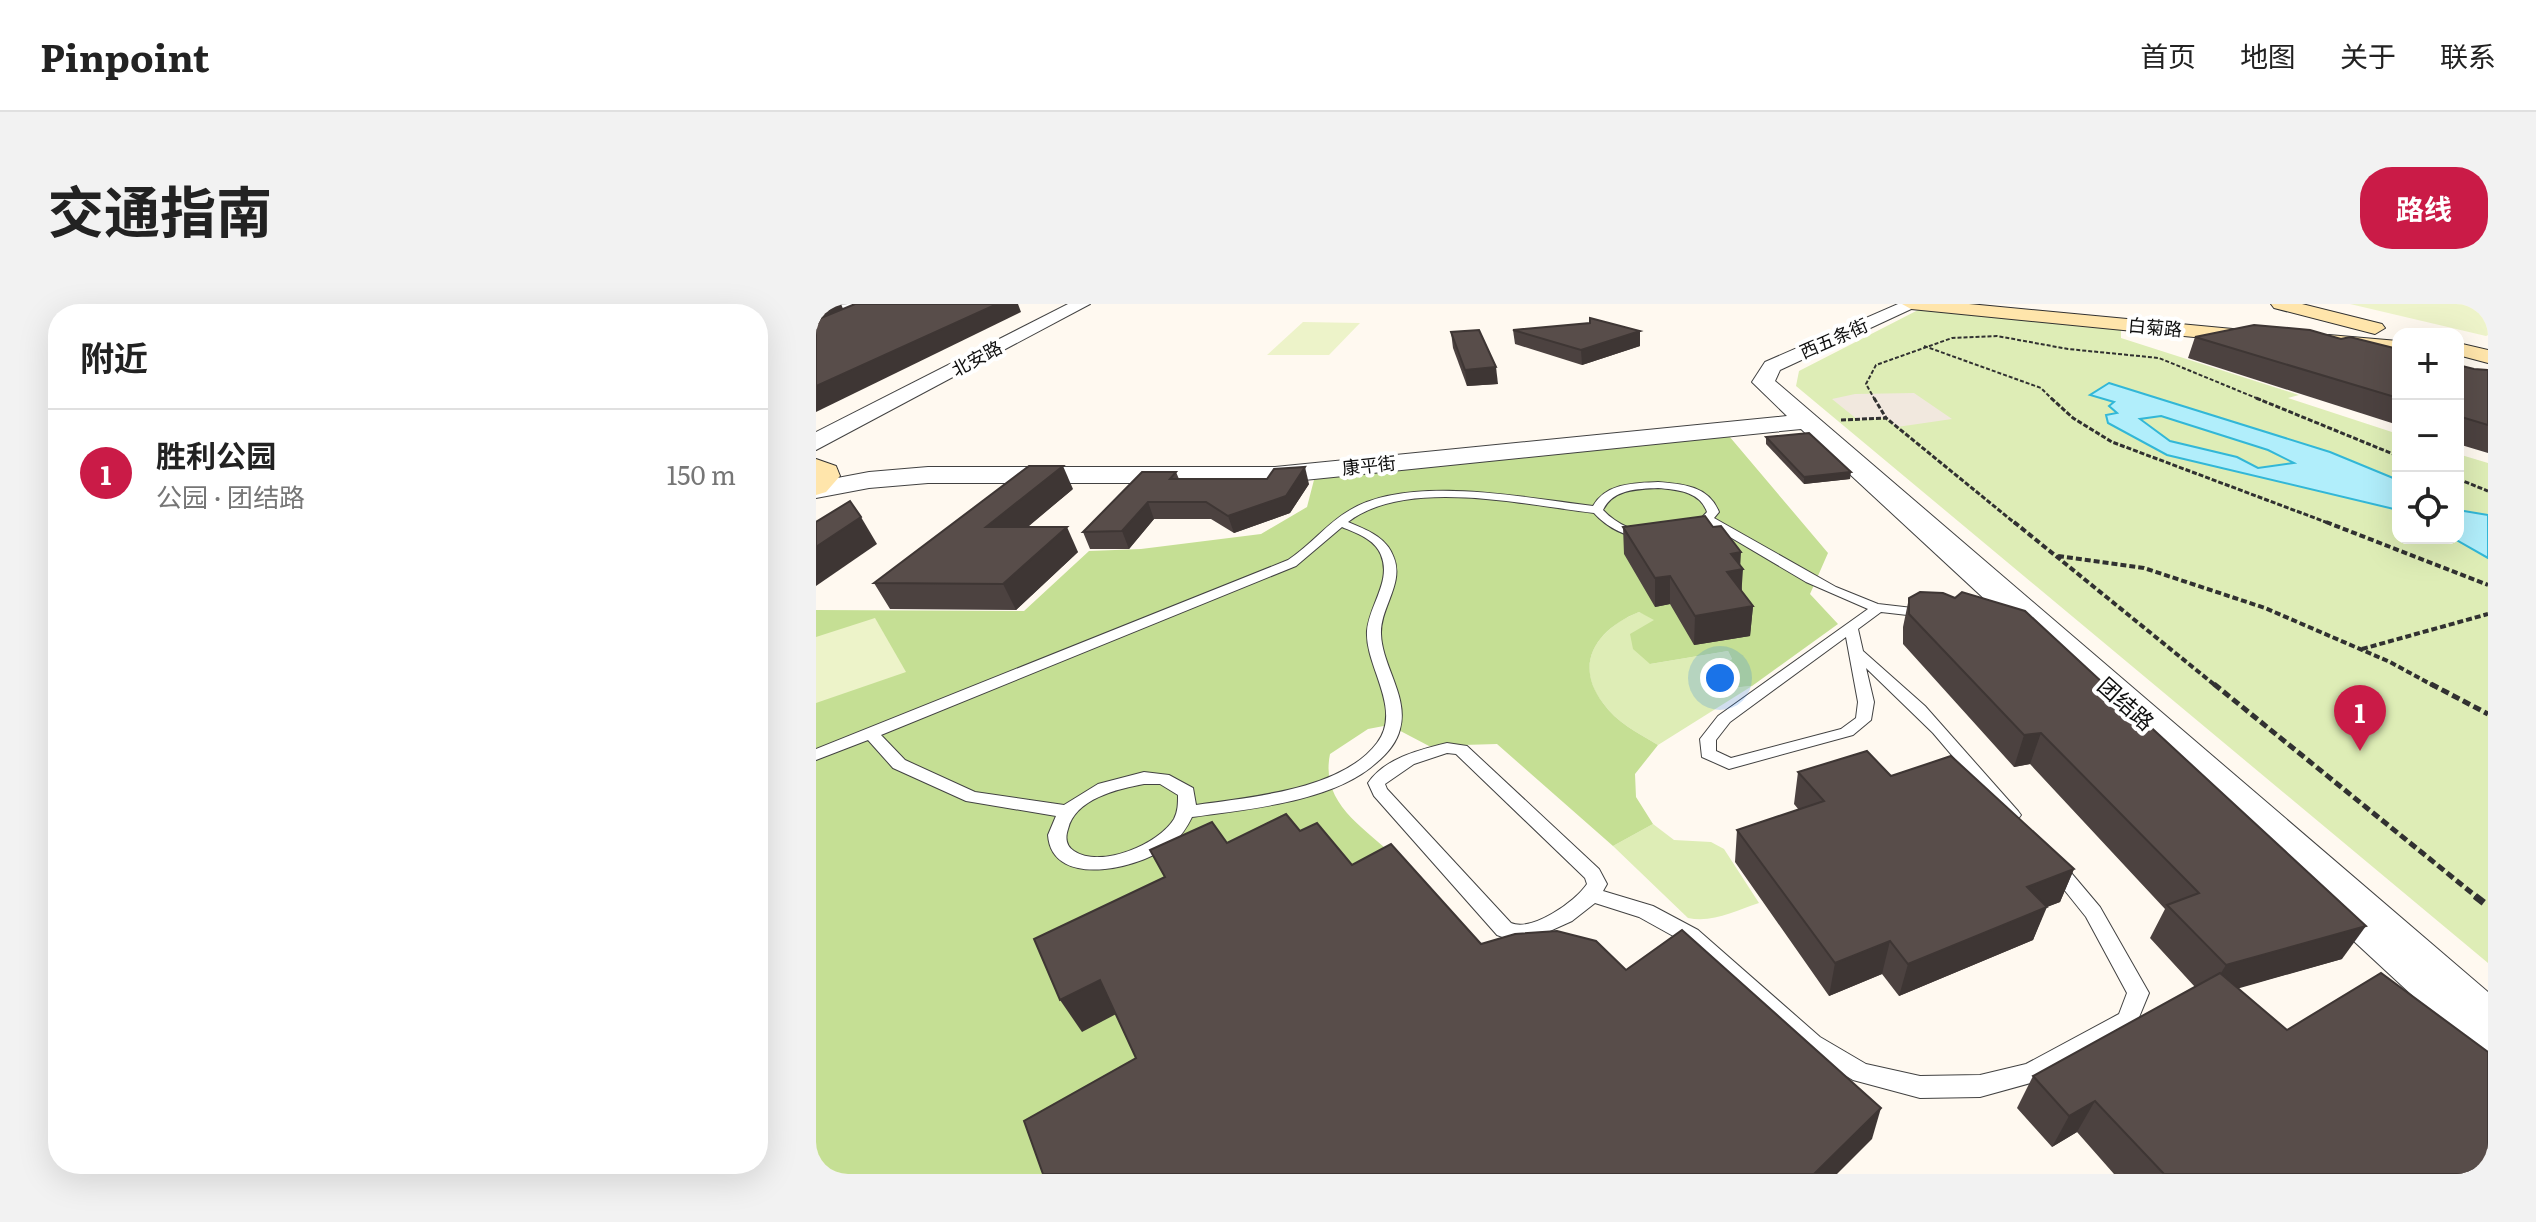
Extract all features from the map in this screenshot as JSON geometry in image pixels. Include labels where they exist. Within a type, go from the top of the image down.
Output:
[{"type":"main road","name":"白菊路","points":[[1912,304],[2392,349]]},
{"type":"main road","name":"白菊路","points":[[1936,304],[2392,348]]},
{"type":"main road","points":[[2280,304],[2392,332]]},
{"type":"main road","points":[[2464,354],[2488,357]]},
{"type":"street","points":[[1035,305],[1080,304]]},
{"type":"street","name":"北安路","points":[[816,442],[874,415],[1080,304]]},
{"type":"street","name":"西五条街","points":[[1763,382],[1772,366],[1912,304]]},
{"type":"street","points":[[816,305],[931,305]]},
{"type":"street","name":"团结路","points":[[1763,382],[2016,618],[2488,1028]]},
{"type":"street","points":[[820,476],[859,427],[874,415]]},
{"type":"street","name":"康平街","points":[[928,475],[1275,475],[1808,421]]},
{"type":"street","points":[[848,443],[846,451],[853,463],[875,472]]},
{"type":"street","points":[[820,476],[875,472],[928,475]]},
{"type":"street","points":[[820,476],[869,480],[928,475]]},
{"type":"lane","points":[[1658,485],[1684,488],[1703,496],[1713,512],[1709,520],[1679,533],[1635,534],[1604,522],[1597,510],[1602,499],[1614,492],[1658,485]]},
{"type":"lane","points":[[816,755],[1292,563],[1314,550],[1354,512],[1378,501],[1409,495],[1470,497],[1597,510]]},
{"type":"lane","points":[[1709,520],[1803,576],[1878,608],[1946,615]]},
{"type":"lane","points":[[1187,812],[1310,789],[1368,761],[1390,738],[1395,704],[1374,636],[1376,615],[1390,573],[1387,554],[1375,538],[1342,523]]},
{"type":"lane","points":[[1851,628],[1866,702],[1863,720],[1847,732],[1729,764],[1708,753],[1708,739],[1724,719],[1878,608]]},
{"type":"lane","points":[[1856,653],[1899,685],[1922,709],[2023,828]]},
{"type":"lane","points":[[871,733],[899,764],[972,797],[1069,812]]},
{"type":"lane","points":[[1379,750],[1409,762]]},
{"type":"lane","points":[[1461,750],[1592,874],[1597,884],[1593,895],[1521,936],[1504,929],[1380,792],[1376,783],[1384,773],[1409,762],[1430,752],[1461,750]]},
{"type":"lane","points":[[1144,778],[1177,784],[1187,792],[1187,812],[1174,832],[1157,845],[1136,855],[1091,863],[1073,859],[1061,851],[1057,839],[1059,825],[1069,812],[1103,788],[1144,778]]},
{"type":"lane","points":[[1593,895],[1646,911],[1691,936],[1812,1044],[1861,1073],[1920,1087],[1980,1086],[2030,1074],[2127,1020],[2138,993],[2093,912],[2043,852]]},
{"type":"path","points":[[2392,454],[2159,358],[2068,349],[1997,336],[1952,338],[1924,346],[1876,365],[1866,384],[1886,418],[2488,906]]},
{"type":"path","points":[[1924,346],[2041,388],[2073,418],[2112,442],[2202,473],[2488,585]]},
{"type":"path","points":[[1808,421],[1886,418]]},
{"type":"path","points":[[2464,481],[2488,491]]},
{"type":"path","points":[[2057,556],[2144,568],[2265,608],[2361,649],[2488,714]]},
{"type":"path","points":[[2361,649],[2488,614]]},
{"type":"green space","points":[[2350,304],[2488,304],[2488,335]]},
{"type":"green space","points":[[1922,308],[2121,328],[2121,338],[2299,395],[2288,398],[2392,432],[2392,544],[2464,544],[2464,456],[2488,463],[2488,963],[1796,386],[1799,371]]},
{"type":"green space","points":[[1303,322],[1360,323],[1329,355],[1267,355]]},
{"type":"green space","points":[[1729,436],[1828,553],[1810,594],[1838,624],[1752,686],[1730,688],[1714,670],[1732,659],[1728,651],[1650,664],[1633,649],[1630,634],[1654,620],[1639,612],[1612,627],[1602,637],[1590,660],[1594,688],[1614,716],[1658,745],[1635,774],[1636,797],[1653,824],[1613,846],[1497,744],[1429,746],[1389,725],[1368,729],[1330,754],[1331,787],[1347,813],[1396,858],[1120,1012],[1157,1090],[1059,1174],[816,1174],[816,610],[1024,611],[1089,551],[1141,549],[1261,534],[1307,507],[1315,476]]},
{"type":"green space","points":[[1639,612],[1655,619],[1650,664],[1728,651],[1732,659],[1715,670],[1730,688],[1752,686],[1658,745],[1635,731],[1614,716],[1603,703],[1594,688],[1590,660],[1594,648],[1612,627]]},
{"type":"green space","points":[[875,618],[906,672],[816,703],[816,637]]},
{"type":"green space","points":[[1653,824],[1674,840],[1711,842],[1724,849],[1759,903],[1715,918],[1688,918],[1613,846]]},
{"type":"shaded area","points":[[1914,393],[1952,419],[1897,427],[1886,418],[1858,420],[1832,399],[1855,394]]},
{"type":"water","points":[[2109,383],[2330,452],[2392,478],[2392,509],[2167,455],[2108,423],[2106,415],[2117,413],[2109,406],[2114,402],[2090,395]],"holes":[[[2161,416],[2268,450],[2294,463],[2258,468],[2237,457],[2170,441],[2140,419]]]},
{"type":"water","points":[[2464,511],[2488,515],[2488,558],[2464,544]]},
{"type":"building","points":[[855,304],[997,304],[816,386],[816,320]]},
{"type":"building","points":[[1590,318],[1640,331],[1581,350],[1513,330],[1590,323]]},
{"type":"building","points":[[2254,325],[2310,330],[2392,348],[2392,396],[2195,337]]},
{"type":"building","points":[[1479,330],[1496,367],[1465,370],[1451,332]]},
{"type":"building","points":[[2464,366],[2488,370],[2488,425],[2464,418]]},
{"type":"building","points":[[1809,433],[1851,472],[1804,477],[1766,437]]},
{"type":"building","points":[[1029,466],[1063,466],[986,527],[1067,527],[1003,584],[874,583]]},
{"type":"building","points":[[1305,467],[1286,496],[1228,516],[1206,502],[1148,502],[1122,531],[1083,532],[1142,472],[1176,472],[1170,479],[1267,479],[1274,469]]},
{"type":"building","points":[[850,501],[861,517],[816,547],[816,522]]},
{"type":"building","points":[[1705,516],[1713,527],[1721,526],[1741,552],[1731,554],[1743,569],[1727,572],[1753,606],[1695,616],[1670,576],[1655,578],[1623,527]]},
{"type":"building","points":[[1920,592],[1943,593],[1955,598],[1962,592],[2025,611],[2366,926],[2226,965],[2167,905],[2199,893],[2041,733],[2024,735],[1909,614],[1909,598]]},
{"type":"building","points":[[1867,751],[1891,776],[1951,756],[2074,869],[2027,887],[2047,907],[1908,964],[1890,941],[1835,963],[1737,830],[1824,801],[1798,772]]},
{"type":"building","points":[[1286,814],[1300,831],[1317,823],[1352,865],[1391,844],[1481,944],[1515,934],[1557,931],[1596,941],[1626,970],[1682,930],[1881,1108],[1814,1174],[1043,1174],[1024,1121],[1136,1058],[1100,980],[1060,1000],[1034,939],[1165,877],[1150,850],[1212,822],[1227,843]]},
{"type":"building","points":[[2220,973],[2287,1030],[2381,973],[2488,1052],[2488,1174],[2164,1174],[2095,1101],[2069,1116],[2033,1076]]},
{"type":"place","name":"胜利公园","points":[[2360,751]]}]
